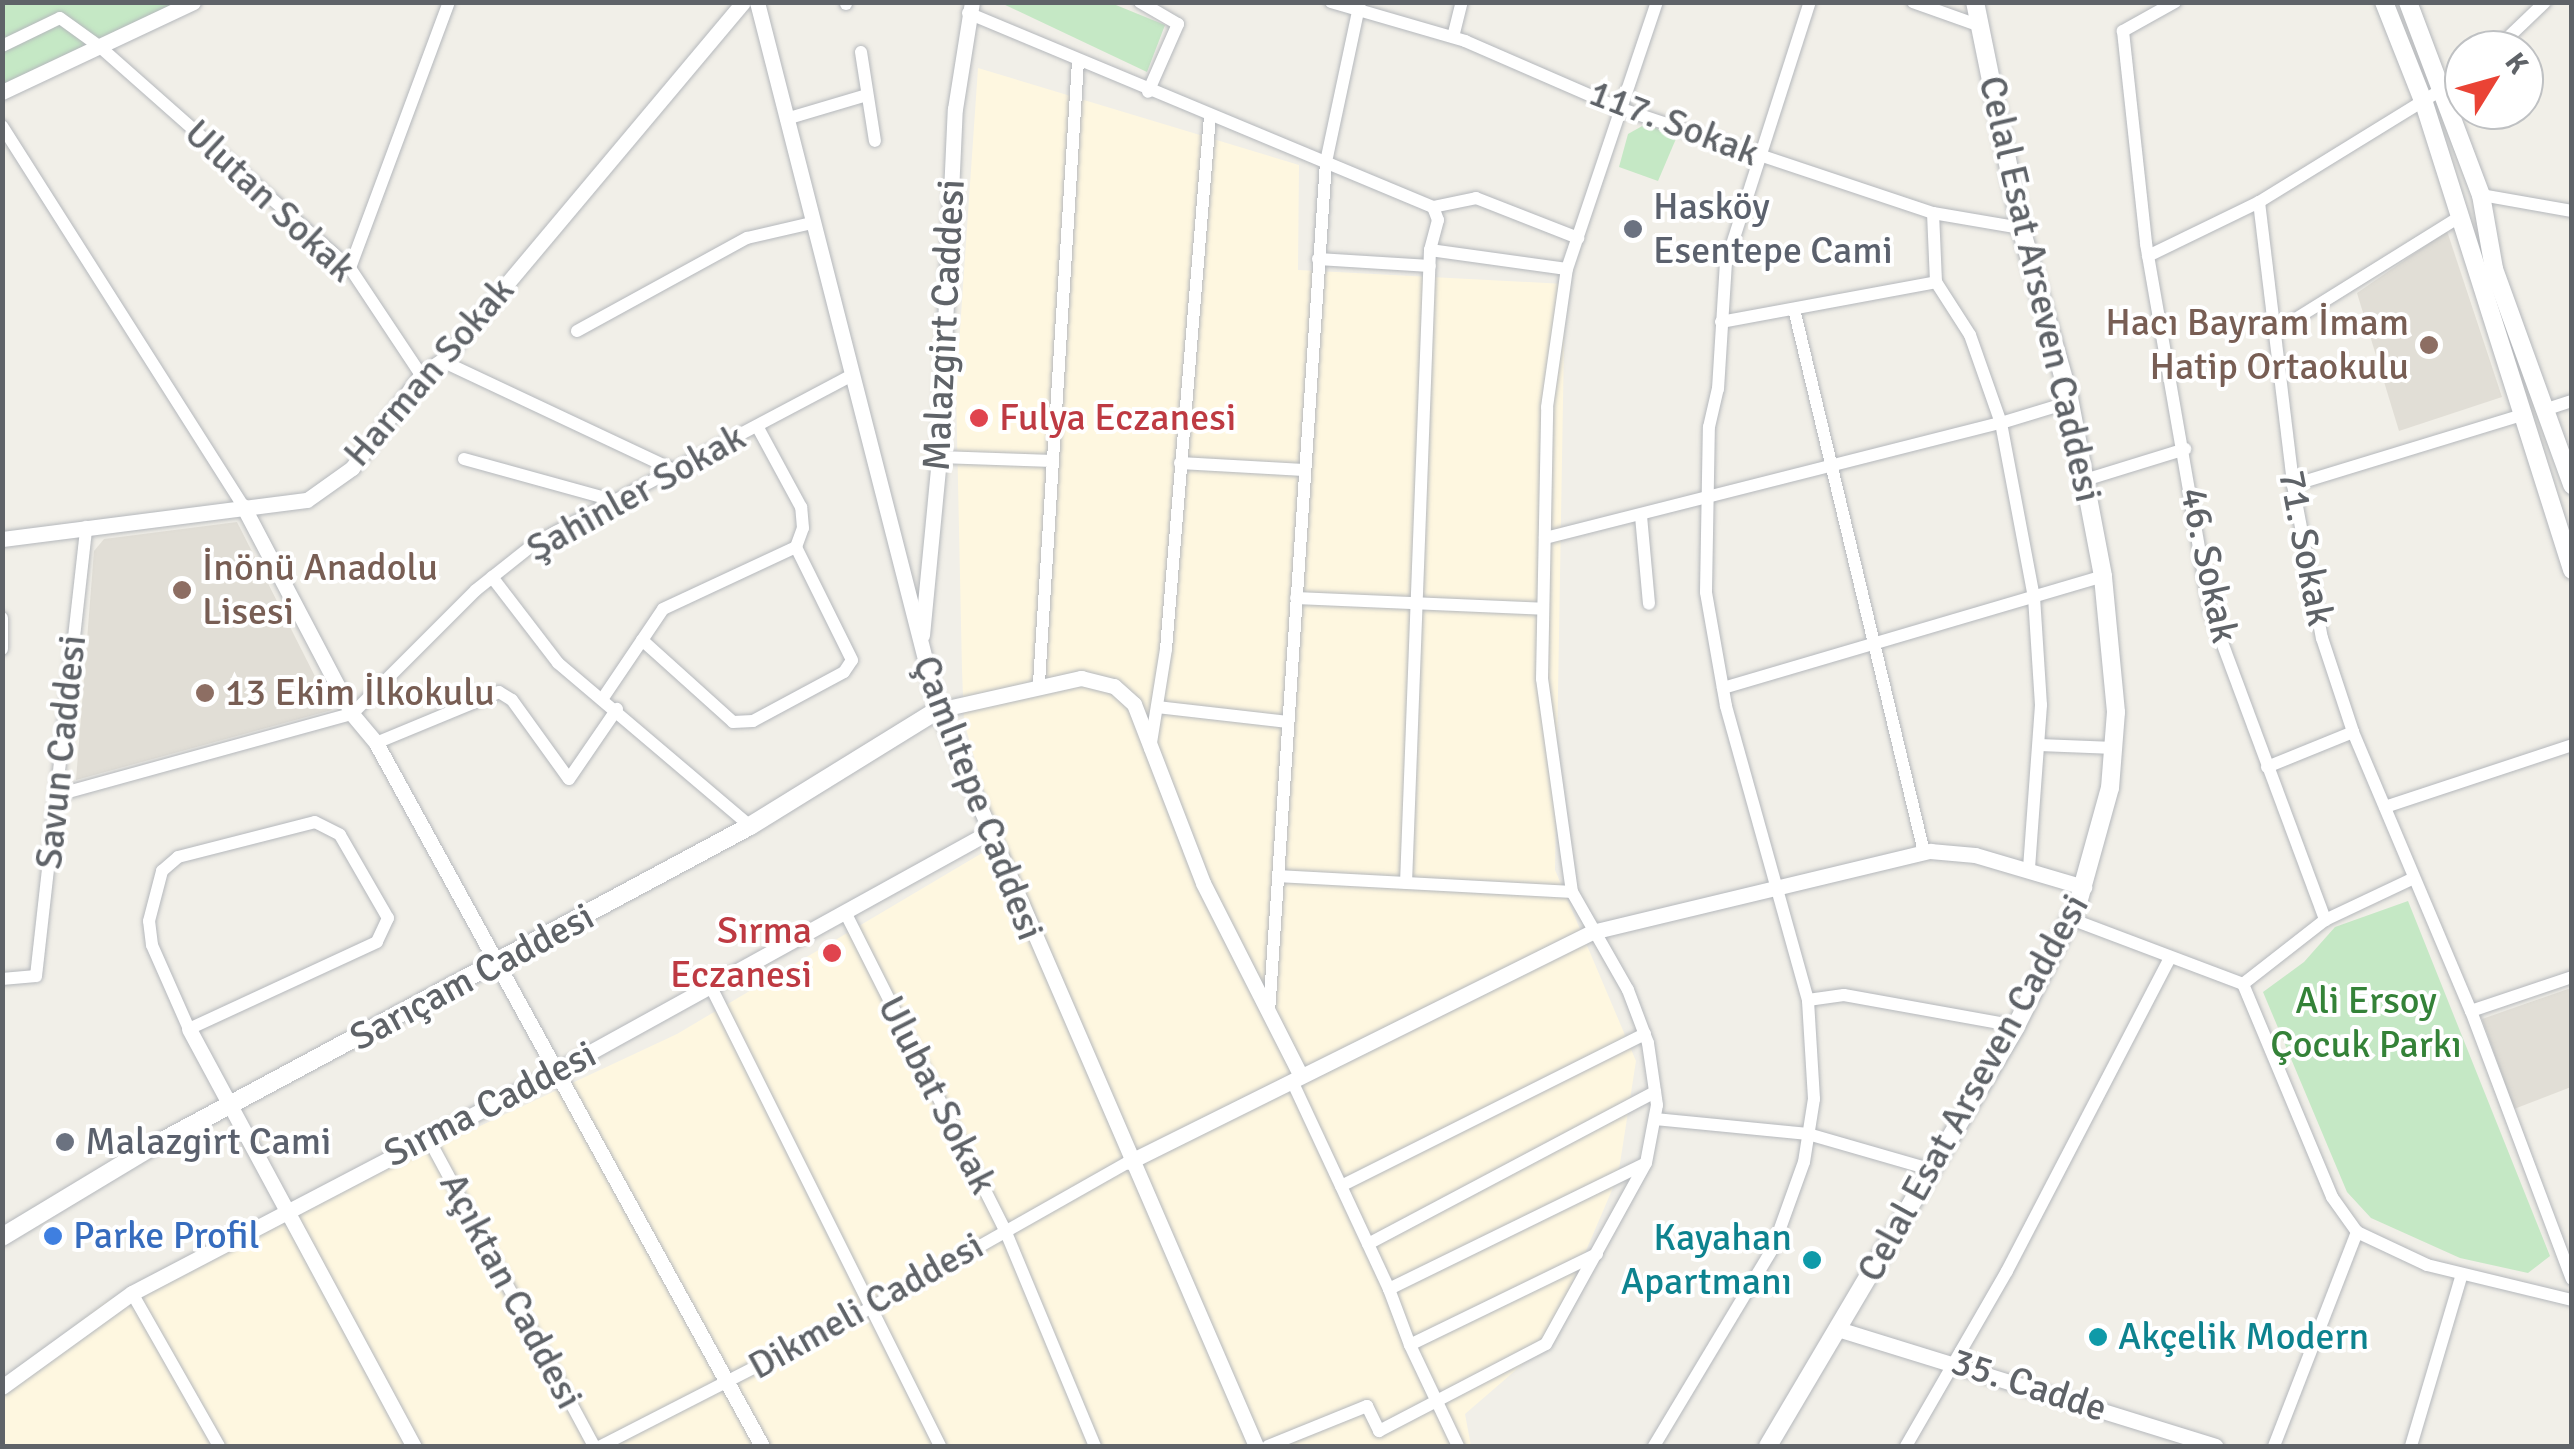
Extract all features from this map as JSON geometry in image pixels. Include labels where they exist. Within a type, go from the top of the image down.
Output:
[{"type":"main road","name":"Celal Esat Arseven Caddesi","points":[[1768,1446],[1841,1330],[2016,1026],[2071,919],[2104,819],[2115,748],[2103,576],[2086,480],[2070,402],[2021,228],[1975,2]]},
{"type":"main road","points":[[2384,2],[2481,195],[2494,268],[2572,485]]},
{"type":"main road","points":[[2408,2],[2459,217],[2572,570]]},
{"type":"main road","name":"Sarıçam Caddesi","points":[[2,1237],[232,1102],[750,826],[938,710]]},
{"type":"street","points":[[2,92],[193,2]]},
{"type":"street","points":[[350,268],[449,2]]},
{"type":"street","name":"Harman Sokak","points":[[2,540],[307,500],[352,468],[421,374],[442,361],[742,2]]},
{"type":"street","name":"Çamlıtepe Caddesi","points":[[757,2],[938,710],[986,834],[1256,1446]]},
{"type":"street","points":[[1140,2],[1178,24],[1148,92]]},
{"type":"street","name":"117. Sokak","points":[[1331,2],[1453,38],[1620,108],[1933,213],[2021,228]]},
{"type":"street","points":[[1453,38],[1462,2]]},
{"type":"street","points":[[1268,1446],[1368,1406],[1378,1431],[1546,1344],[1646,1163],[1656,1092],[1645,1034],[1628,990],[1572,892],[1542,679],[1547,407],[1566,269],[1657,2]]},
{"type":"street","points":[[1654,1446],[1773,1248],[1808,1134],[1814,1099],[1808,1000],[1723,688],[1707,601],[1708,502],[1726,263],[1810,2]]},
{"type":"street","points":[[1913,2],[1980,26]]},
{"type":"street","name":"46. Sokak","points":[[2175,2],[2123,31],[2148,256],[2186,448],[2210,610],[2325,920]]},
{"type":"street","points":[[2516,30],[2545,2]]},
{"type":"street","points":[[1269,1013],[1326,162],[1358,7]]},
{"type":"street","points":[[970,8],[1078,62],[1433,207],[1476,198],[1578,238]]},
{"type":"street","name":"Malazgirt Caddesi","points":[[920,649],[939,457],[955,109],[970,8]]},
{"type":"street","name":"Ulutan Sokak","points":[[2,46],[60,18],[98,46],[350,268],[421,374]]},
{"type":"street","points":[[861,52],[863,96],[875,141]]},
{"type":"street","points":[[1039,683],[1078,62]]},
{"type":"street","points":[[2148,256],[2259,202],[2444,90]]},
{"type":"street","points":[[786,119],[863,96]]},
{"type":"street","points":[[1150,752],[1210,116]]},
{"type":"street","points":[[2,126],[243,506],[352,714],[376,743],[730,1380],[762,1446]]},
{"type":"street","points":[[2481,195],[2572,211]]},
{"type":"street","name":"71. Sokak","points":[[2259,202],[2293,484],[2322,638],[2353,732],[2471,1012],[2572,1279]]},
{"type":"street","points":[[1406,883],[1430,250],[1438,220],[1433,207]]},
{"type":"street","points":[[1933,213],[1936,282],[1970,335],[2001,423],[2034,598],[2039,746],[2029,869]]},
{"type":"street","points":[[2273,333],[2459,217]]},
{"type":"street","points":[[577,331],[747,238],[812,224]]},
{"type":"street","points":[[1430,250],[1566,269]]},
{"type":"street","points":[[1318,259],[1430,266]]},
{"type":"street","points":[[1721,322],[1936,282]]},
{"type":"street","points":[[1794,309],[1924,852]]},
{"type":"street","points":[[442,361],[674,470]]},
{"type":"street","name":"Şahinler Sokak","points":[[352,714],[492,578],[534,544],[850,376]]},
{"type":"street","points":[[2544,410],[2572,401]]},
{"type":"street","points":[[1544,538],[1708,502],[2070,402]]},
{"type":"street","points":[[2293,484],[2522,414]]},
{"type":"street","points":[[603,698],[663,609],[796,546],[804,528],[801,507],[756,426]]},
{"type":"street","points":[[2086,480],[2186,448]]},
{"type":"street","points":[[939,457],[1053,461]]},
{"type":"street","points":[[464,459],[613,500]]},
{"type":"street","points":[[1180,463],[1304,470]]},
{"type":"street","points":[[1641,516],[1648,604]]},
{"type":"street","name":"Savun Caddesi","points":[[2,978],[36,976],[86,528]]},
{"type":"street","points":[[642,640],[734,722],[752,721],[844,672],[852,660],[796,546]]},
{"type":"street","points":[[1723,688],[2103,576]]},
{"type":"street","points":[[492,578],[525,628],[750,826]]},
{"type":"street","points":[[1296,598],[1544,609]]},
{"type":"street","points":[[2,618],[2,649]]},
{"type":"street","points":[[938,710],[1039,683],[1081,678],[1114,686],[1134,704],[1203,884],[1269,1013],[1340,1186],[1458,1446]]},
{"type":"street","points":[[376,743],[500,692],[512,700],[570,779],[617,709]]},
{"type":"street","points":[[1157,708],[1288,722]]},
{"type":"street","points":[[57,796],[352,714]]},
{"type":"street","points":[[2267,767],[2353,732]]},
{"type":"street","points":[[2385,807],[2572,745]]},
{"type":"street","points":[[2039,746],[2115,748]]},
{"type":"street","points":[[189,1030],[377,942],[388,918],[340,834],[315,822],[178,857],[162,871],[149,921],[152,946],[189,1030],[232,1102],[414,1446]]},
{"type":"street","name":"Sırma Caddesi","points":[[2,1387],[64,1337],[132,1294],[286,1209],[558,1070],[986,834]]},
{"type":"street","points":[[1129,1162],[1592,932],[1924,852],[1975,854],[2084,887]]},
{"type":"street","points":[[1278,876],[1572,892]]},
{"type":"street","points":[[2243,984],[2325,920],[2414,878]]},
{"type":"street","name":"Ulubat Sokak","points":[[845,912],[1004,1230],[1095,1446]]},
{"type":"street","points":[[2071,919],[2169,960],[2243,984],[2332,1197],[2357,1232],[2382,1247],[2462,1274],[2572,1300]]},
{"type":"street","points":[[1906,1446],[1956,1361],[2169,960]]},
{"type":"street","points":[[2471,1012],[2572,977]]},
{"type":"street","points":[[711,987],[874,1306],[940,1446]]},
{"type":"street","points":[[1808,1000],[1844,995],[2016,1026]]},
{"type":"street","points":[[1340,1186],[1645,1034]]},
{"type":"street","points":[[1368,1244],[1656,1092]]},
{"type":"street","points":[[1655,1119],[1808,1134],[1933,1170]]},
{"type":"street","name":"Açıktan Caddesi","points":[[428,1136],[598,1446]]},
{"type":"street","name":"Dikmeli Caddesi","points":[[598,1446],[874,1306],[1129,1162]]},
{"type":"street","points":[[1389,1290],[1646,1163]]},
{"type":"street","points":[[2274,1446],[2357,1232]]},
{"type":"street","points":[[1410,1344],[1599,1253]]},
{"type":"street","points":[[2412,1446],[2462,1274]]},
{"type":"street","points":[[132,1294],[219,1446]]},
{"type":"street","name":"35. Cadde","points":[[1841,1330],[1956,1361],[2215,1446]]},
{"type":"shaded area","points":[[978,68],[1299,165],[1298,270],[1565,284],[1555,870],[1636,1061],[1618,1176],[1546,1344],[1465,1414],[1471,1446],[3,1446],[3,1382],[106,1301],[677,1034],[999,843],[964,722],[962,671],[956,388]]},
{"type":"shaded area","name":"Hacı Bayram İmam Hatip Ortaokulu","points":[[2447,231],[2502,397],[2399,431],[2357,293]]},
{"type":"shaded area","points":[[237,522],[332,710],[76,780],[94,551],[104,539]]},
{"type":"shaded area","points":[[2571,988],[2571,1087],[2514,1109],[2482,1019]]},
{"type":"green space","points":[[3,3],[193,3],[3,92]]},
{"type":"green space","points":[[1001,3],[1111,3],[1165,25],[1147,72]]},
{"type":"green space","points":[[1644,125],[1678,134],[1658,181],[1619,167],[1628,134]]},
{"type":"green space","name":"Ali Ersoy Çocuk Parkı","points":[[2408,901],[2550,1256],[2528,1273],[2460,1258],[2371,1218],[2347,1192],[2263,992],[2304,962],[2335,927]]},
{"type":"place","name":"Hasköy Esentepe Cami","points":[[1633,229]]},
{"type":"place","name":"Hacı Bayram İmam Hatip Ortaokulu","points":[[2429,345]]},
{"type":"place","name":"Fulya Eczanesi","points":[[979,418]]},
{"type":"place","name":"İnönü Anadolu Lisesi","points":[[182,590]]},
{"type":"place","name":"13 Ekim İlkokulu","points":[[205,693]]},
{"type":"place","name":"Sırma Eczanesi","points":[[832,953]]},
{"type":"place","name":"Malazgirt Cami","points":[[65,1142]]},
{"type":"place","name":"Parke Profil","points":[[53,1236]]},
{"type":"place","name":"Kayahan Apartmanı","points":[[1812,1260]]},
{"type":"place","name":"Akçelik Modern","points":[[2098,1337]]}]
